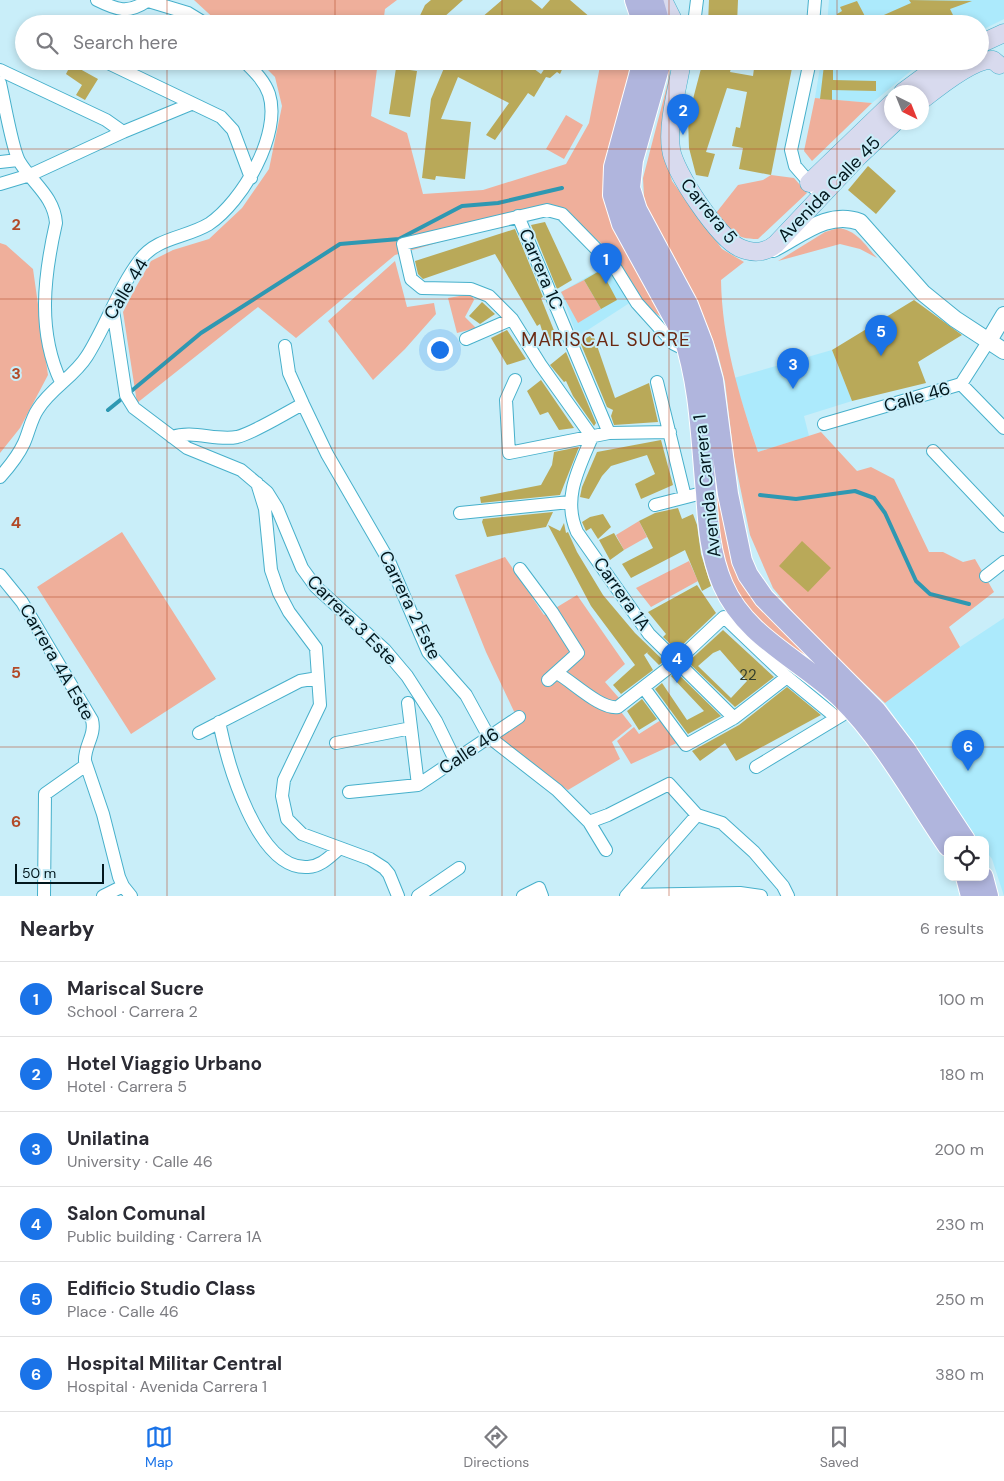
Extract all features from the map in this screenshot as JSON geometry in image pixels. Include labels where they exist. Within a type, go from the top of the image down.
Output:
[{"type":"main road","points":[[635,0],[640,15]]},
{"type":"main road","points":[[653,0],[657,15]]},
{"type":"main road","points":[[663,0],[670,15]]},
{"type":"main road","points":[[989,40],[1004,33]]},
{"type":"main road","points":[[989,61],[993,60],[1002,64]]},
{"type":"main road","name":"Avenida Carrera 1","points":[[641,70],[614,167],[613,195],[622,224],[683,335],[688,351],[700,416],[710,542],[715,565],[731,602],[756,631],[828,687],[844,714],[944,841]]},
{"type":"main road","name":"Avenida Carrera 1","points":[[658,70],[633,160],[630,188],[637,210],[691,312],[708,360],[713,380],[728,494],[742,561],[748,575],[764,598],[876,712],[905,749],[962,836]]},
{"type":"main road","name":"Carrera 5","points":[[681,70],[670,134],[671,152],[677,172],[729,241],[742,249],[762,252]]},
{"type":"main road","points":[[913,85],[933,70]]},
{"type":"main road","points":[[929,95],[967,70]]},
{"type":"main road","name":"Avenida Calle 45","points":[[810,183],[884,111]]},
{"type":"main road","name":"Avenida Calle 45","points":[[762,252],[776,244],[887,130]]},
{"type":"main road","points":[[967,881],[971,896]]},
{"type":"main road","points":[[984,881],[988,896]]},
{"type":"street","points":[[97,0],[123,10],[132,10],[146,1],[191,15]]},
{"type":"street","points":[[696,15],[698,0]]},
{"type":"street","points":[[813,15],[814,0]]},
{"type":"street","points":[[0,70],[106,120],[123,132]]},
{"type":"street","points":[[122,70],[221,117],[236,137],[251,178]]},
{"type":"street","name":"Calle 44","points":[[0,477],[19,452],[37,411],[46,397],[88,355],[137,264],[152,248],[211,222],[229,208],[251,178],[263,152],[271,115],[271,104],[263,81],[253,70]]},
{"type":"street","points":[[808,70],[791,150],[795,166],[821,196]]},
{"type":"street","points":[[0,82],[18,160],[50,201],[56,216],[47,266],[45,314],[51,357],[62,382]]},
{"type":"street","points":[[0,184],[30,175],[123,132],[191,104]]},
{"type":"street","points":[[0,162],[18,160]]},
{"type":"street","points":[[592,437],[540,364],[512,319],[489,296],[471,289],[422,288],[411,279],[403,244],[547,210],[562,214],[616,269],[638,303],[674,344],[688,351]]},
{"type":"street","name":"Carrera 1C","points":[[518,216],[609,433]]},
{"type":"street","points":[[762,252],[772,250],[829,220],[849,218],[860,222],[924,293],[988,342],[1004,351]]},
{"type":"street","name":"Carrera 3 Este","points":[[112,310],[126,395],[134,408],[186,448],[240,470],[256,481],[267,492],[277,508],[302,568],[315,586],[385,650],[407,676],[436,721],[455,760]]},
{"type":"street","name":"Calle 46","points":[[824,424],[961,384],[1004,315]]},
{"type":"street","points":[[466,339],[512,319]]},
{"type":"street","name":"Carrera 2 Este","points":[[285,346],[289,373],[303,404],[327,454],[389,561],[428,652],[466,695],[489,737],[534,770],[589,822],[606,850]]},
{"type":"street","points":[[515,380],[506,400],[509,453],[609,433],[670,432]]},
{"type":"street","points":[[657,382],[685,497]]},
{"type":"street","points":[[961,384],[1004,428]]},
{"type":"street","points":[[172,437],[182,434],[225,438],[239,436],[303,404]]},
{"type":"street","points":[[460,513],[570,502],[576,476],[592,437]]},
{"type":"street","points":[[933,451],[1004,526]]},
{"type":"street","points":[[256,481],[265,509],[271,570],[279,593],[289,612],[316,648],[320,705],[284,780],[284,808],[287,820],[302,834],[340,848],[384,868],[389,874],[398,896]]},
{"type":"street","points":[[655,505],[706,492]]},
{"type":"street","name":"Carrera 1A","points":[[570,502],[573,522],[577,532],[649,634],[734,718]]},
{"type":"street","points":[[986,576],[1004,562]]},
{"type":"street","points":[[520,569],[578,653],[552,677],[611,708],[618,707],[644,688],[676,662],[724,617],[787,677],[844,714],[756,767]]},
{"type":"street","name":"Carrera 4A Este","points":[[0,575],[22,602],[90,716],[94,729],[85,752],[86,765],[104,814],[114,859],[123,886],[131,896]]},
{"type":"street","points":[[644,688],[686,745],[734,718],[787,677]]},
{"type":"street","points":[[199,733],[300,681],[318,678]]},
{"type":"street","points":[[349,792],[418,785],[408,703]]},
{"type":"street","name":"Calle 46","points":[[418,785],[519,717]]},
{"type":"street","points":[[219,722],[225,749],[243,801],[267,846],[285,861],[298,867],[322,863],[340,848]]},
{"type":"street","points":[[336,743],[411,728]]},
{"type":"street","points":[[44,896],[45,794],[86,765]]},
{"type":"street","points":[[589,822],[608,815],[669,784],[697,815],[722,823],[754,852],[783,886],[788,896]]},
{"type":"street","points":[[626,895],[697,815]]},
{"type":"street","points":[[418,896],[459,868]]},
{"type":"street","points":[[104,896],[123,886]]},
{"type":"street","points":[[523,896],[540,892]]},
{"type":"street","points":[[626,895],[740,893],[761,896]]},
{"type":"shaded area","points":[[194,0],[397,0],[385,9],[384,15],[210,15]]},
{"type":"shaded area","points":[[829,0],[1004,0],[1004,19],[989,26],[989,15],[828,15]]},
{"type":"shaded area","points":[[268,70],[377,70],[371,116],[407,133],[423,194],[483,190],[566,164],[589,123],[599,70],[629,70],[627,86],[605,161],[604,192],[664,319],[648,308],[601,243],[559,208],[395,255],[296,338],[258,307],[137,403],[123,312],[151,261],[173,250],[209,239],[242,208],[269,169],[282,106],[275,77]]},
{"type":"shaded area","points":[[820,70],[912,70],[894,85],[884,85],[884,93],[872,103],[815,98]]},
{"type":"shaded area","points":[[669,78],[666,109],[667,162],[672,181],[722,249],[744,262],[721,280],[722,302],[733,367],[744,410],[758,452],[821,432],[857,471],[871,467],[894,479],[929,552],[943,552],[963,562],[975,559],[994,592],[949,627],[960,647],[885,703],[807,629],[773,588],[750,535],[734,457],[725,382],[718,354],[708,327],[650,218],[644,197],[643,178]]},
{"type":"shaded area","points":[[815,98],[872,103],[812,161],[804,151]]},
{"type":"shaded area","points":[[566,115],[583,125],[564,159],[546,149]]},
{"type":"shaded area","points":[[771,175],[794,178],[807,193],[758,239],[738,236],[729,229],[716,213],[738,185],[763,180]]},
{"type":"shaded area","points":[[838,228],[845,229],[856,235],[877,258],[860,249],[840,244],[778,261],[825,232]]},
{"type":"shaded area","points":[[0,243],[6,245],[33,269],[48,375],[20,428],[0,453]]},
{"type":"shaded area","points":[[395,261],[407,307],[434,303],[436,314],[405,349],[373,380],[328,321]]},
{"type":"shaded area","points":[[606,266],[631,302],[577,337],[561,292]]},
{"type":"shaded area","points":[[584,280],[601,309],[578,323],[561,292]]},
{"type":"shaded area","points":[[471,294],[474,300],[465,317],[476,328],[457,333],[448,298]]},
{"type":"shaded area","points":[[832,350],[852,401],[804,416],[809,436],[758,452],[734,378]]},
{"type":"shaded area","points":[[705,395],[736,555],[892,751],[738,603],[715,536]]},
{"type":"shaded area","points":[[639,521],[647,537],[624,550],[616,535]]},
{"type":"shaded area","points":[[122,532],[216,679],[131,734],[37,587]]},
{"type":"shaded area","points":[[505,557],[544,615],[577,595],[625,664],[605,682],[619,698],[614,703],[632,726],[612,742],[620,759],[568,790],[491,740],[519,722],[486,652],[455,575]]},
{"type":"shaded area","points":[[689,561],[698,581],[651,607],[636,588]]},
{"type":"shaded area","points":[[1004,618],[1004,896],[989,855],[989,836],[975,836],[885,703],[960,647]]},
{"type":"shaded area","points":[[661,720],[679,742],[631,764],[617,741],[634,727],[639,734]]},
{"type":"building","points":[[431,0],[463,0],[446,15],[420,15],[425,5]]},
{"type":"building","points":[[502,0],[531,0],[542,9],[550,0],[570,0],[588,15],[484,15]]},
{"type":"building","points":[[709,0],[738,0],[737,15],[708,15]]},
{"type":"building","points":[[909,0],[972,1],[950,9],[953,15],[884,15],[911,3]]},
{"type":"building","points":[[857,1],[864,15],[837,15],[842,11],[840,7]]},
{"type":"building","points":[[68,70],[82,70],[98,79],[85,100],[76,95],[82,85],[66,74]]},
{"type":"building","points":[[396,70],[417,71],[410,117],[389,114]]},
{"type":"building","points":[[443,70],[535,70],[541,74],[544,70],[562,70],[560,74],[557,72],[550,78],[546,77],[534,97],[528,93],[495,140],[486,135],[509,103],[458,77],[441,119],[471,122],[465,179],[436,176],[435,180],[422,178],[431,99]]},
{"type":"building","points":[[701,70],[731,70],[730,72],[753,76],[754,70],[792,70],[771,175],[739,169],[743,148],[732,146],[736,127],[740,128],[747,92],[727,88],[706,152],[715,154],[708,177],[696,175],[689,148],[688,118]]},
{"type":"building","points":[[823,70],[833,70],[833,80],[876,81],[876,91],[832,90],[832,100],[820,99]]},
{"type":"building","points":[[868,166],[896,191],[876,214],[848,190]]},
{"type":"building","points":[[545,222],[572,280],[557,289],[531,225]]},
{"type":"building","points":[[515,229],[543,297],[541,298],[557,338],[546,343],[540,324],[537,326],[495,254],[423,279],[418,274],[415,261]]},
{"type":"building","points":[[601,270],[617,300],[601,309],[584,280]]},
{"type":"building","points":[[914,300],[962,335],[918,362],[926,383],[852,401],[832,350]]},
{"type":"building","points":[[482,302],[495,314],[480,324],[469,316]]},
{"type":"building","points":[[507,330],[526,359],[507,365],[491,338]]},
{"type":"building","points":[[593,334],[615,398],[649,383],[658,422],[614,425],[611,416],[613,410],[607,407],[580,342]]},
{"type":"building","points":[[566,352],[596,423],[594,426],[573,396],[566,381],[564,382],[550,365]]},
{"type":"building","points":[[541,380],[574,428],[559,430],[548,412],[540,415],[527,391]]},
{"type":"building","points":[[661,440],[673,485],[641,499],[635,484],[655,474],[647,455],[611,466],[602,476],[589,499],[580,497],[582,487],[597,452]]},
{"type":"building","points":[[579,447],[560,495],[481,503],[480,497],[541,485],[552,465],[554,452]]},
{"type":"building","points":[[678,508],[682,519],[693,514],[697,525],[701,554],[711,586],[702,591],[685,550],[631,578],[622,564],[653,548],[639,521],[655,513]]},
{"type":"building","points":[[553,512],[546,527],[487,537],[482,522],[483,519]]},
{"type":"building","points":[[603,514],[611,527],[598,539],[591,528],[586,531],[582,522],[590,517]]},
{"type":"building","points":[[564,523],[566,533],[568,532],[577,552],[603,595],[635,633],[664,661],[659,665],[647,653],[649,651],[644,655],[653,670],[621,694],[613,685],[635,665],[591,606],[548,525],[560,531]]},
{"type":"building","points":[[614,533],[624,550],[610,560],[599,540]]},
{"type":"building","points":[[802,541],[831,568],[808,592],[779,566]]},
{"type":"building","points":[[697,585],[716,613],[677,650],[663,637],[666,634],[648,612]]},
{"type":"building","points":[[723,630],[774,677],[735,707],[688,662]],"holes":[[[720,650],[747,681],[731,698],[698,666],[713,653]]]},
{"type":"building","points":[[676,672],[721,716],[688,734],[655,689],[662,683],[687,720],[704,711],[671,676]]},
{"type":"building","points":[[787,687],[821,715],[736,761],[725,743],[700,761],[692,751],[739,725]]},
{"type":"building","points":[[642,699],[657,719],[639,730],[627,711]]},
{"type":"waterway","points":[[129,393],[201,333],[340,244],[399,239],[462,206],[498,203],[562,188]]},
{"type":"waterway","points":[[108,410],[124,397]]},
{"type":"waterway","points":[[760,495],[796,499],[855,491],[874,498],[885,513],[916,581],[930,594],[969,604]]},
{"type":"place","name":"Hotel Viaggio Urbano","points":[[683,135]]},
{"type":"place","name":"Mariscal Sucre","points":[[606,284]]},
{"type":"place","name":"Edificio Studio Class","points":[[881,356]]},
{"type":"place","name":"Unilatina","points":[[793,389]]},
{"type":"place","name":"Salon Comunal","points":[[677,683]]},
{"type":"place","name":"Hospital Militar Central","points":[[968,771]]},
{"type":"district","name":"MARISCAL SUCRE","points":[[606,339]]}]
